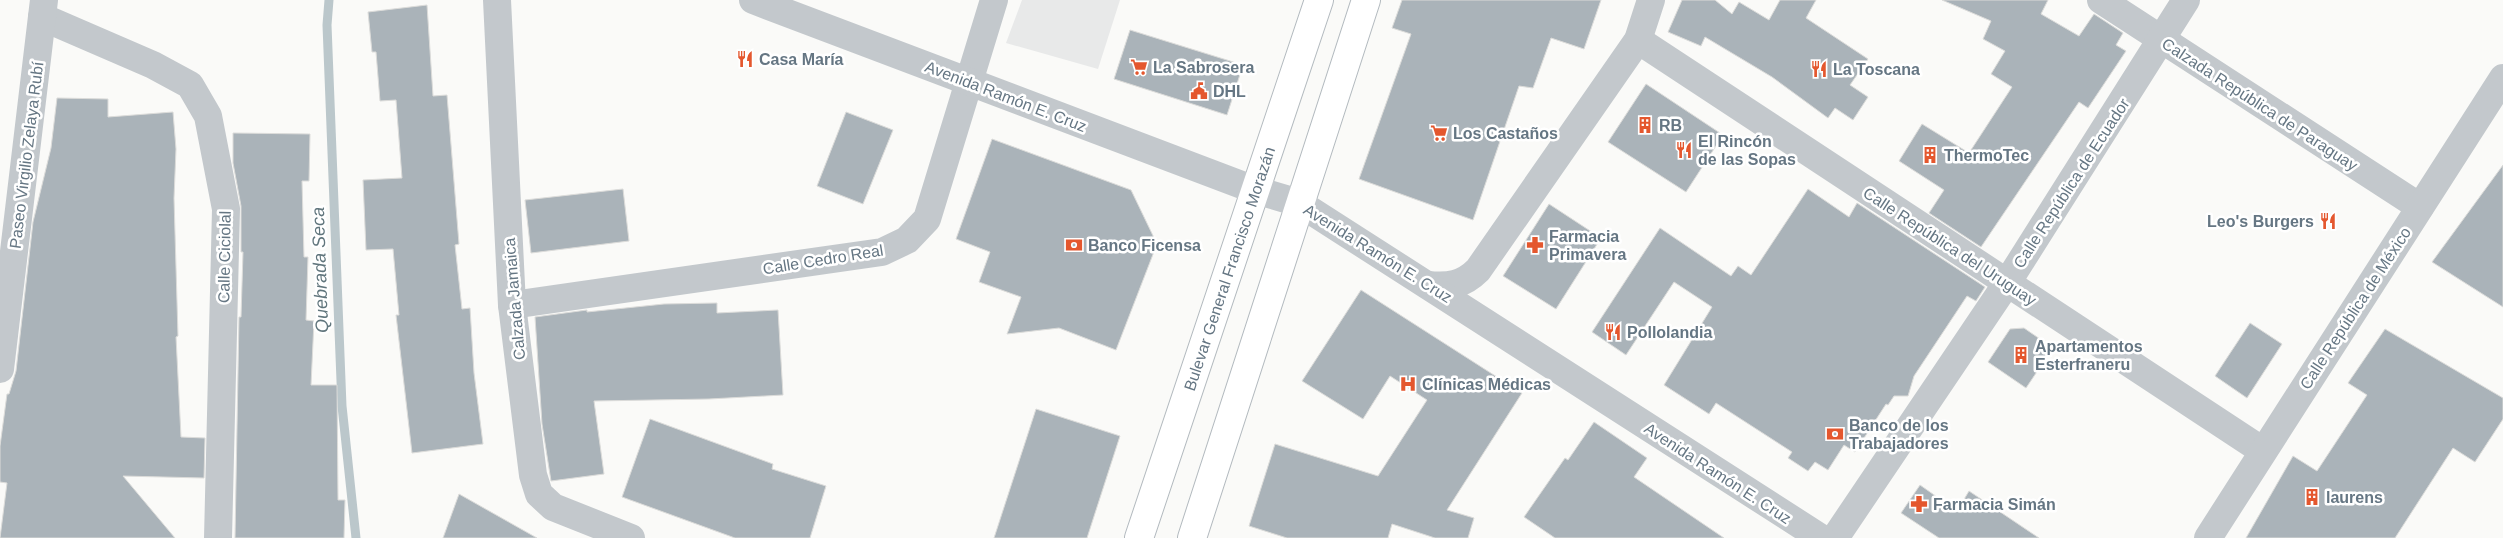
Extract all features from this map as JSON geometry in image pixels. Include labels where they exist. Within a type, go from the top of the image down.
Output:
[{"type":"main road","name":"Bulevar General Francisco Morazán","points":[[1139,538],[1319,0]]},
{"type":"main road","points":[[1192,538],[1366,0]]},
{"type":"street","name":"Calzada Jamaica","points":[[497,0],[512,305],[533,475],[539,494],[553,508],[631,538]]},
{"type":"street","name":"Avenida Ramón E. Cruz","points":[[752,0],[1255,190],[1299,204],[1821,538]]},
{"type":"street","name":"Calle Cedro Real","points":[[512,305],[882,252],[907,240],[927,219],[994,0]]},
{"type":"street","points":[[1428,285],[1456,285],[1478,270],[1638,40],[1651,0]]},
{"type":"street","name":"Calzada República de Paraguay","points":[[2101,0],[2420,206]]},
{"type":"street","name":"Calle República de Ecuador","points":[[1835,538],[2007,283],[2162,41],[2186,0]]},
{"type":"street","name":"Paseo Virgilio Zelaya Rubí","points":[[0,369],[43,8]]},
{"type":"street","name":"Calle Ciciolal","points":[[43,8],[190,85],[208,116],[226,209],[218,538]]},
{"type":"street","name":"Calle República del Uruguay","points":[[1638,40],[2263,451]]},
{"type":"street","name":"Calle República de México","points":[[2208,538],[2503,78]]},
{"type":"shaded area","points":[[1022,0],[1120,0],[1098,69],[1006,43]]},
{"type":"building","name":"Los Castaños","points":[[1402,0],[1601,0],[1584,49],[1551,38],[1533,88],[1519,86],[1473,220],[1359,179],[1411,34],[1392,28]]},
{"type":"building","points":[[1682,0],[1715,0],[1732,14],[1739,2],[1769,20],[1780,0],[1816,0],[1806,18],[1868,59],[1850,85],[1868,97],[1853,120],[1835,108],[1828,118],[1772,77],[1705,37],[1701,46],[1668,32]]},
{"type":"building","points":[[1942,0],[2048,0],[2041,14],[2079,36],[2094,14],[2123,33],[2116,45],[2126,51],[2088,108],[2079,102],[1981,247],[1929,213],[1944,190],[1899,161],[1922,124],[1969,153],[2012,87],[1991,74],[2005,51],[1983,39],[1991,21]]},
{"type":"building","points":[[427,5],[433,96],[447,95],[459,244],[455,245],[462,309],[470,308],[474,373],[483,444],[412,453],[396,315],[399,315],[393,249],[366,250],[363,180],[402,178],[396,100],[380,101],[376,52],[372,52],[368,12]]},
{"type":"building","points":[[1130,30],[1243,65],[1227,115],[1114,79]]},
{"type":"building","points":[[1646,84],[1723,135],[1686,192],[1608,142]]},
{"type":"building","points":[[57,98],[108,99],[108,117],[173,112],[176,149],[174,198],[178,336],[176,337],[181,437],[205,438],[204,478],[123,476],[175,538],[0,538],[7,483],[0,482],[0,446],[7,394],[9,394],[16,371],[33,222],[51,148]]},
{"type":"building","points":[[846,112],[893,130],[863,204],[817,186]]},
{"type":"building","points":[[233,133],[310,134],[309,181],[302,181],[304,257],[308,257],[306,320],[314,321],[311,385],[337,385],[338,500],[345,500],[344,538],[235,538],[239,317],[241,317],[243,252],[241,252],[241,206],[233,163]]},
{"type":"building","points":[[992,139],[1131,190],[1157,244],[1116,350],[1059,328],[1007,334],[1021,297],[979,282],[990,252],[956,239]]},
{"type":"building","points":[[2503,165],[2503,307],[2432,262]]},
{"type":"building","points":[[623,189],[629,241],[531,253],[525,200]]},
{"type":"building","points":[[1808,189],[1849,217],[1857,203],[1985,287],[1976,301],[1967,296],[1914,376],[1908,396],[1894,396],[1888,405],[1886,404],[1855,452],[1844,445],[1828,470],[1815,462],[1808,471],[1788,458],[1792,452],[1716,403],[1709,414],[1664,385],[1712,307],[1674,282],[1626,355],[1592,332],[1660,228],[1731,276],[1738,266],[1751,275]]},
{"type":"building","points":[[1549,204],[1601,238],[1556,309],[1503,276]]},
{"type":"building","points":[[1361,290],[1522,393],[1447,510],[1474,518],[1468,538],[1435,538],[1392,524],[1388,538],[1287,538],[1249,526],[1275,444],[1378,476],[1427,400],[1390,376],[1363,419],[1302,381]]},
{"type":"building","points":[[717,303],[717,313],[778,310],[783,395],[709,399],[594,401],[604,474],[551,481],[542,424],[535,317],[587,310],[587,312],[664,304]]},
{"type":"building","points":[[2250,323],[2282,344],[2247,398],[2215,376]]},
{"type":"building","name":"Apartamentos Esterfraneru","points":[[2024,328],[2053,348],[2026,388],[1988,362],[2010,329]]},
{"type":"building","points":[[2385,329],[2503,398],[2503,419],[2475,462],[2453,448],[2395,538],[2246,538],[2293,456],[2317,471],[2367,395],[2348,383]]},
{"type":"building","points":[[1036,409],[1120,436],[1087,538],[994,538]]},
{"type":"building","points":[[650,419],[773,464],[772,469],[826,486],[810,538],[735,538],[622,497]]},
{"type":"building","points":[[1594,422],[1647,458],[1634,477],[1724,538],[1555,538],[1524,517],[1565,458],[1568,460]]},
{"type":"building","points":[[1920,485],[1957,511],[1969,491],[2039,538],[1939,538],[1901,513]]},
{"type":"building","points":[[459,494],[537,538],[443,538]]},
{"type":"waterway","name":"Quebrada Seca","points":[[329,0],[327,25],[342,406],[356,538]]},
{"type":"place","name":"Casa María","points":[[745,59]]},
{"type":"place","name":"La Sabrosera","points":[[1139,67]]},
{"type":"place","name":"La Toscana","points":[[1819,69]]},
{"type":"place","name":"DHL","points":[[1199,91]]},
{"type":"place","name":"RB","points":[[1645,125]]},
{"type":"place","name":"Los Castaños","points":[[1439,133]]},
{"type":"place","name":"El Rincón de las Sopas","points":[[1684,150]]},
{"type":"place","name":"ThermoTec","points":[[1930,155]]},
{"type":"place","name":"Leo's Burgers","points":[[2328,221]]},
{"type":"place","name":"Banco Ficensa","points":[[1074,245]]},
{"type":"place","name":"Farmacia Primavera","points":[[1535,245]]},
{"type":"place","name":"Pollolandia","points":[[1613,332]]},
{"type":"place","name":"Apartamentos Esterfraneru","points":[[2021,355]]},
{"type":"place","name":"Clínicas Médicas","points":[[1408,384]]},
{"type":"place","name":"Banco de los Trabajadores","points":[[1835,434]]},
{"type":"place","name":"laurens","points":[[2312,497]]},
{"type":"place","name":"Farmacia Simán","points":[[1919,504]]}]
